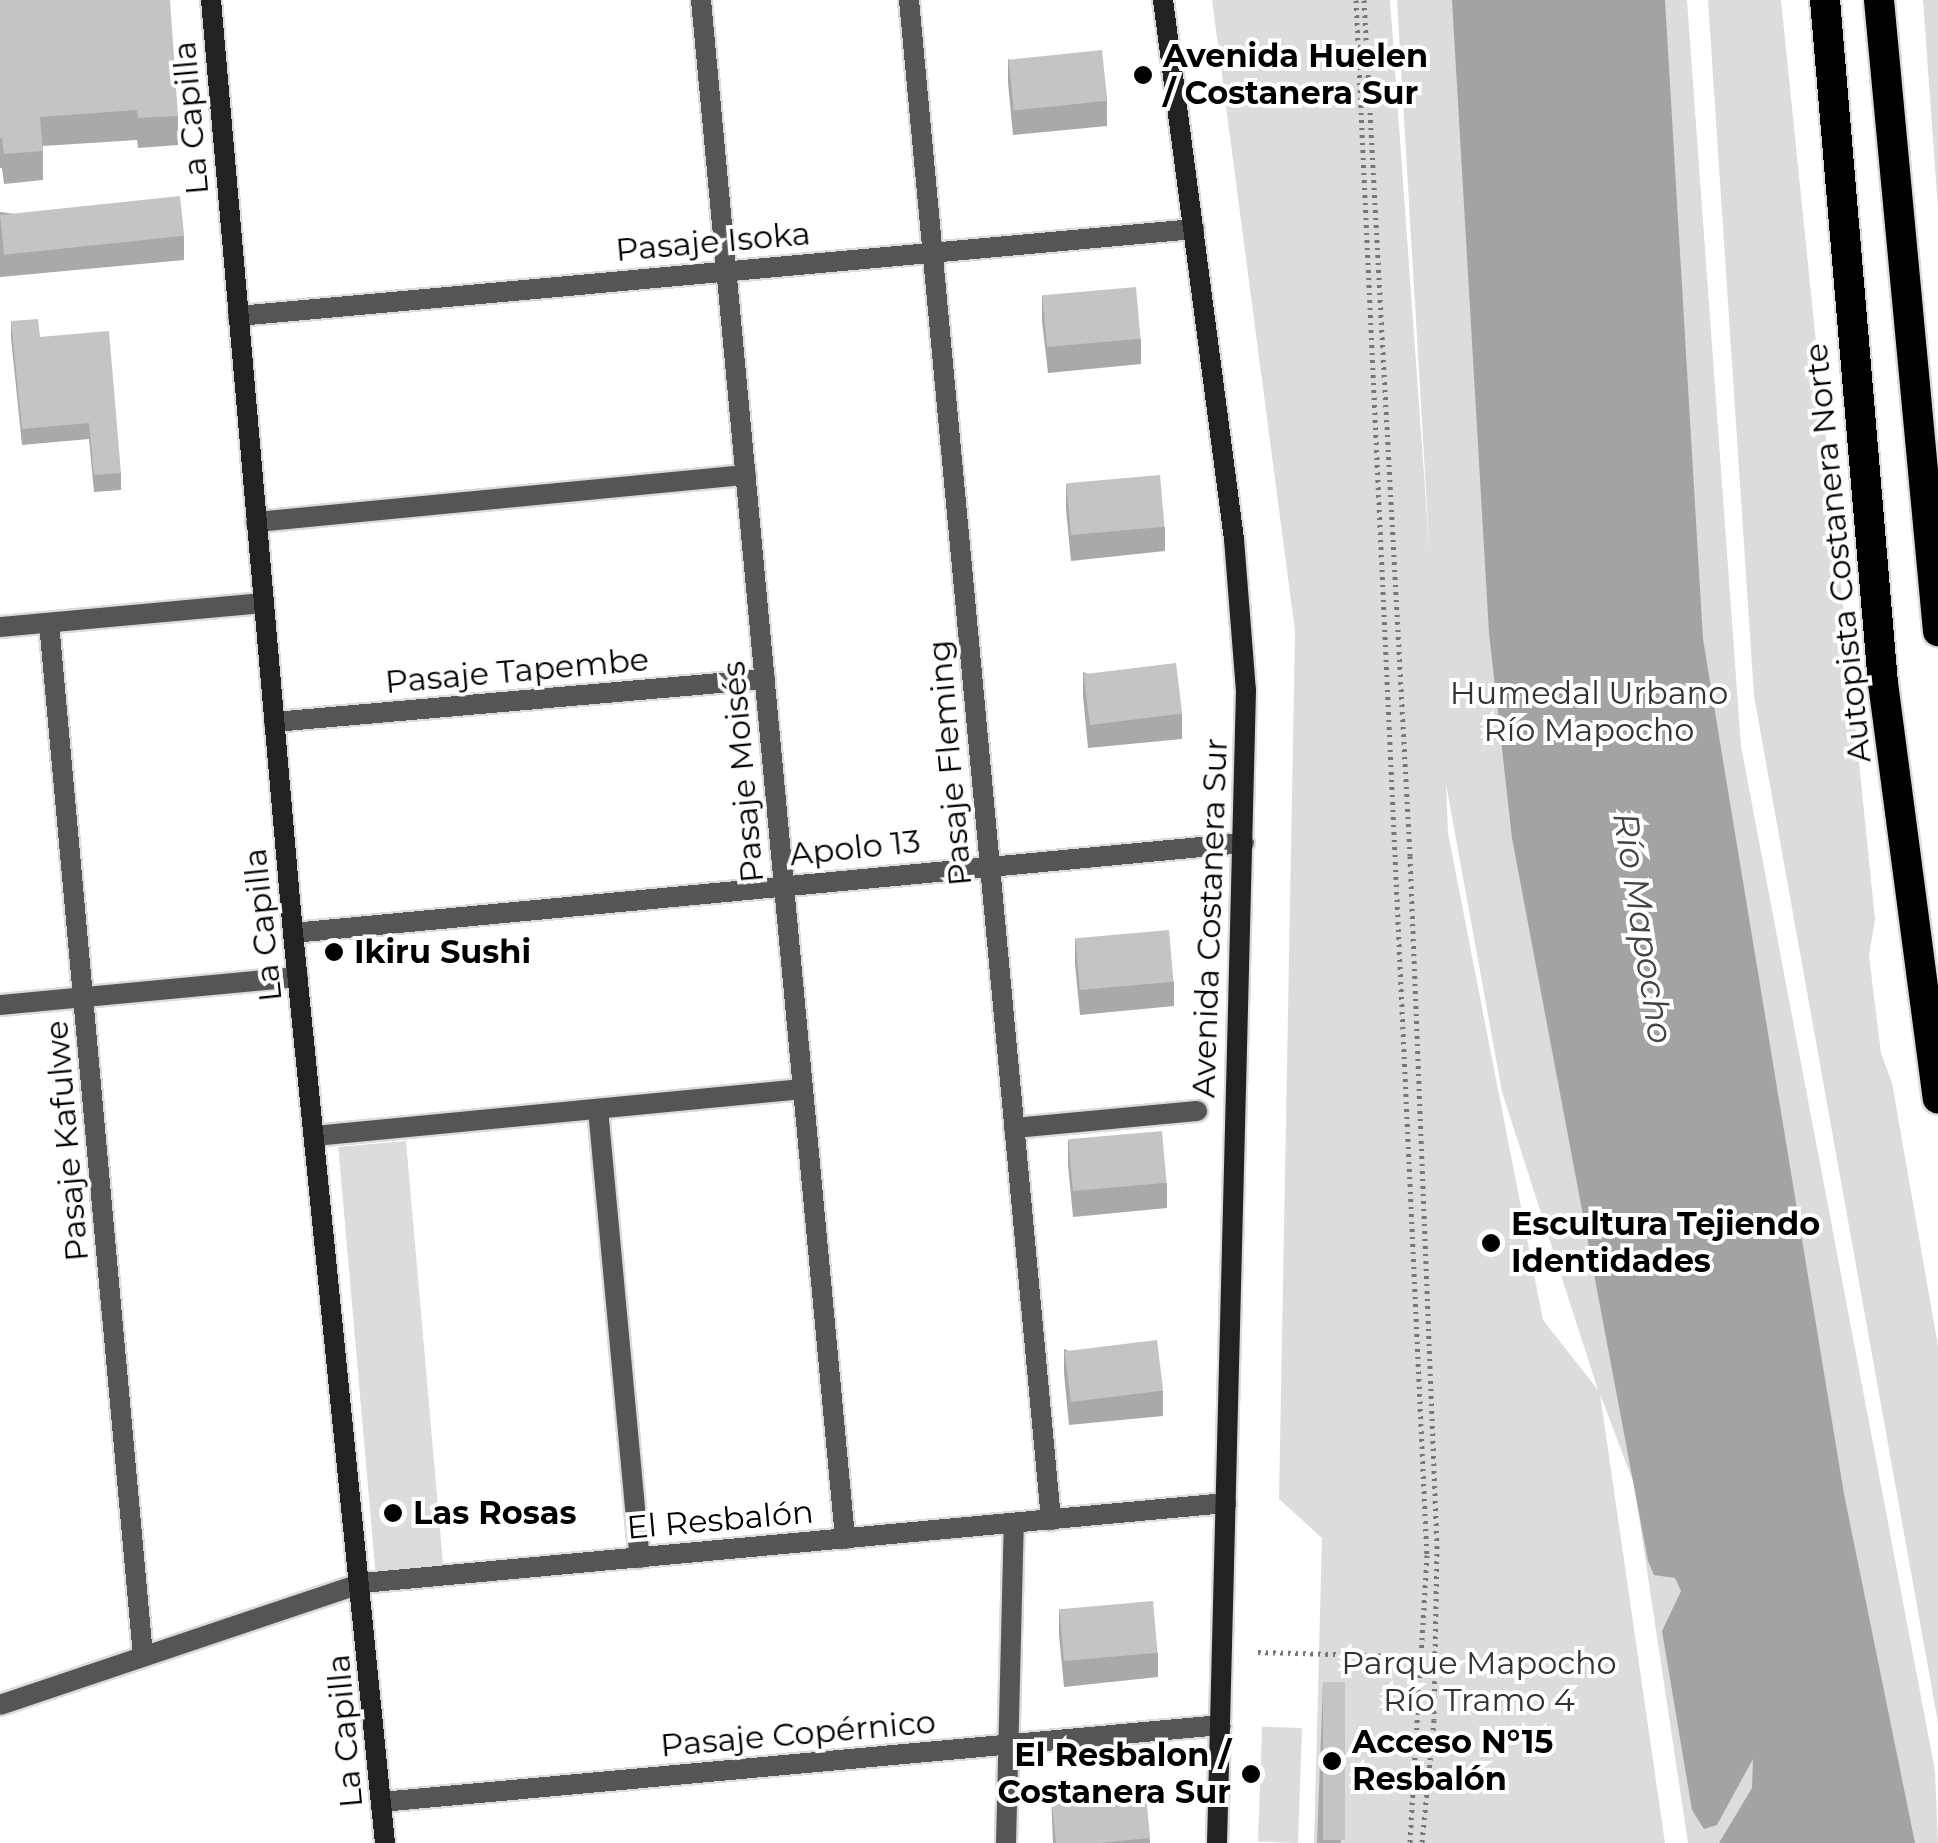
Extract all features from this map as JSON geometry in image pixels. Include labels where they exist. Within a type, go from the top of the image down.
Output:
[{"type":"highway","name":"Autopista Costanera Norte","points":[[1825,0],[1881,664],[1938,1098]]},
{"type":"highway","points":[[1880,0],[1938,631]]},
{"type":"street","name":"La Capilla","points":[[211,0],[298,977],[362,1584],[385,1843]]},
{"type":"street","name":"Pasaje Moisés","points":[[702,0],[845,1539]]},
{"type":"street","name":"Pasaje Fleming","points":[[910,0],[1051,1520]]},
{"type":"street","name":"Avenida Costanera Sur","points":[[1163,0],[1242,617],[1244,843],[1217,1843]]},
{"type":"street","name":"Pasaje Isoka","points":[[238,316],[1194,228]]},
{"type":"street","points":[[256,522],[746,475]]},
{"type":"street","points":[[0,627],[264,603]]},
{"type":"street","name":"Pasaje Kafulwe","points":[[49,623],[143,1655]]},
{"type":"street","name":"Pasaje Tapembe","points":[[274,722],[765,680]]},
{"type":"street","name":"Apolo 13","points":[[294,933],[1244,843]]},
{"type":"street","points":[[0,1006],[298,977]]},
{"type":"street","points":[[314,1136],[803,1090]]},
{"type":"street","points":[[598,1109],[640,1558]]},
{"type":"street","points":[[1014,1128],[1197,1111]]},
{"type":"street","name":"El Resbalón","points":[[0,1705],[362,1584],[1226,1503]]},
{"type":"street","points":[[1006,1843],[1014,1523]]},
{"type":"street","name":"Pasaje Copérnico","points":[[381,1802],[1220,1725]]},
{"type":"path","points":[[1356,0],[1428,1555],[1410,1843]]},
{"type":"path","points":[[1364,0],[1410,856],[1437,1546],[1422,1843]]},
{"type":"path","points":[[1258,1652],[1434,1656]]},
{"type":"green space","name":"Parque Mapocho Río Tramo 4","points":[[1212,0],[1390,0],[1430,558],[1397,0],[1687,0],[1741,746],[1935,1771],[1938,1843],[1688,1843],[1634,1484],[1600,1394],[1665,1843],[1314,1843],[1322,1538],[1279,1499],[1295,631]],"holes":[[[1446,784],[1502,1092],[1598,1390],[1543,1320],[1448,833]]]},
{"type":"green space","points":[[1708,0],[1781,0],[1875,919],[1869,956],[1881,1053],[1892,1083],[1938,1346],[1938,1723],[1754,696]]},
{"type":"green space","points":[[1923,0],[1938,0],[1938,209]]},
{"type":"green space","points":[[406,1141],[443,1564],[375,1570],[338,1147]]},
{"type":"green space","points":[[1262,1727],[1302,1728],[1298,1843],[1258,1842]]},
{"type":"water","name":"Humedal Urbano Río Mapocho","points":[[1452,0],[1665,0],[1703,639],[1844,1494],[1915,1843],[1719,1843],[1752,1788],[1753,1759],[1717,1825],[1704,1829],[1692,1810],[1662,1631],[1681,1591],[1675,1578],[1654,1575],[1648,1561],[1512,838],[1489,633]]},
{"type":"building","points":[[0,0],[170,0],[178,116],[138,118],[137,110],[40,117],[43,151],[4,154],[0,138]]},
{"type":"building","points":[[1102,50],[1107,101],[1014,111],[1009,60]]},
{"type":"building","points":[[180,196],[184,236],[4,255],[0,215]]},
{"type":"building","points":[[1136,287],[1141,339],[1047,347],[1042,295]]},
{"type":"building","points":[[38,319],[40,337],[109,331],[121,473],[94,475],[89,423],[22,429],[11,321]]},
{"type":"building","points":[[1160,475],[1165,527],[1071,535],[1066,483]]},
{"type":"building","points":[[1176,663],[1182,714],[1090,725],[1084,674]]},
{"type":"building","points":[[1169,930],[1174,982],[1080,990],[1075,938]]},
{"type":"building","points":[[1162,1131],[1167,1183],[1073,1191],[1068,1139]]},
{"type":"building","points":[[1157,1340],[1163,1391],[1071,1402],[1065,1351]]},
{"type":"building","points":[[1153,1601],[1158,1653],[1064,1661],[1059,1609]]},
{"type":"building","name":"Acceso N°15 Resbalón","points":[[1323,1682],[1345,1682],[1345,1840],[1323,1840]]},
{"type":"building","points":[[1145,1786],[1150,1838],[1056,1843],[1051,1795]]},
{"type":"place","name":"Avenida Huelen / Costanera Sur","points":[[1143,75]]},
{"type":"place","name":"Ikiru Sushi","points":[[334,952]]},
{"type":"place","name":"Escultura Tejiendo Identidades","points":[[1491,1243]]},
{"type":"place","name":"Las Rosas","points":[[393,1513]]},
{"type":"place","name":"Acceso N°15 Resbalón","points":[[1332,1761]]},
{"type":"place","name":"El Resbalon / Costanera Sur","points":[[1251,1774]]},
{"type":"water label","name":"Río Mapocho","points":[[1643,928]]}]
